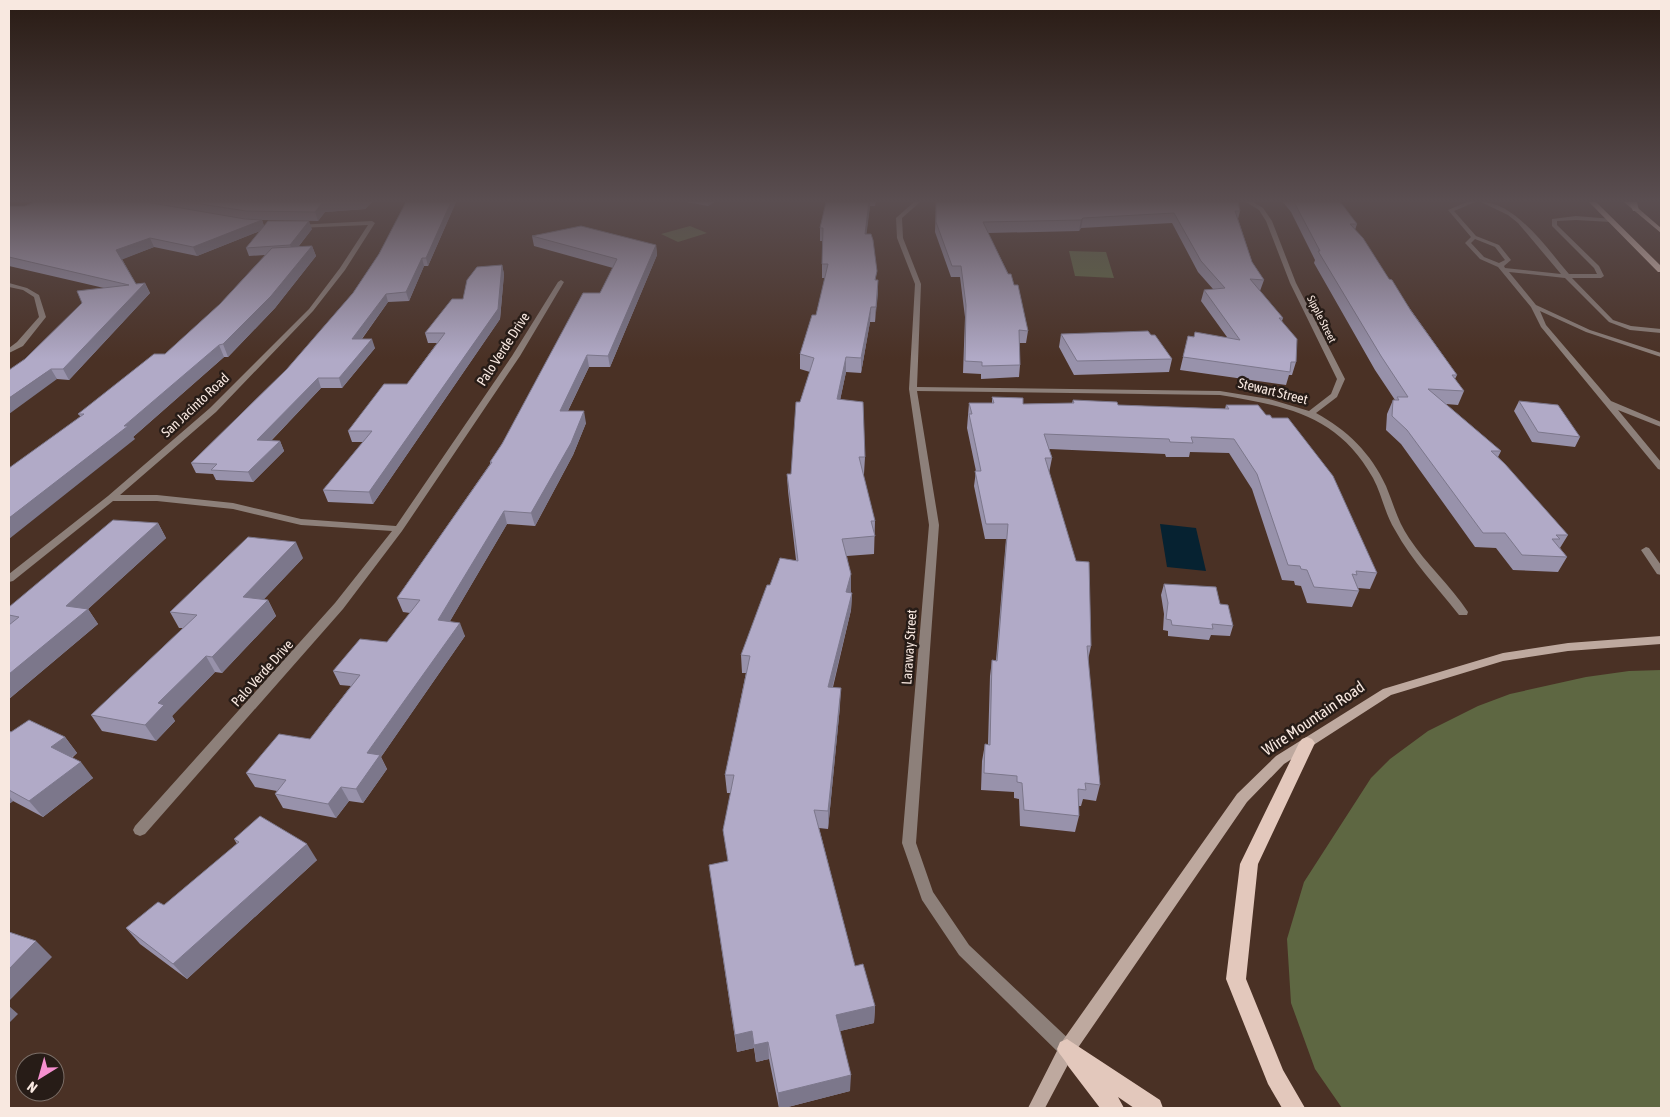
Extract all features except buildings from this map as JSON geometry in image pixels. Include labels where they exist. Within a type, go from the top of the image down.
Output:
[{"type":"main road","points":[[1645,254],[1661,270]]},
{"type":"main road","name":"Wire Mountain Road","points":[[1036,1108],[1067,1049],[1242,798],[1280,760],[1387,692],[1503,657],[1568,647],[1661,640]]},
{"type":"main road","points":[[1294,1108],[1275,1077],[1236,980],[1250,864],[1307,743]]},
{"type":"main road","points":[[1067,1049],[1113,1108]]},
{"type":"main road","points":[[1067,1049],[1152,1108]]},
{"type":"street","name":"San Jacinto Road","points":[[9,579],[111,498],[213,410],[311,310],[352,254]]},
{"type":"street","name":"Laraway Street","points":[[906,254],[918,284],[913,389],[934,526],[909,843],[927,895],[964,950],[1067,1049]]},
{"type":"street","name":"Sipple Street","points":[[1282,254],[1293,283],[1341,379],[1334,395],[1310,414]]},
{"type":"street","points":[[1478,254],[1501,268],[1567,276],[1601,276],[1597,267],[1584,254]]},
{"type":"street","points":[[1501,268],[1508,260],[1503,254]]},
{"type":"street","points":[[1548,254],[1611,321],[1630,328],[1661,331]]},
{"type":"street","points":[[1501,268],[1534,306],[1543,326],[1661,467]]},
{"type":"street","name":"Palo Verde Drive","points":[[140,830],[339,606],[398,529],[516,356],[561,282]]},
{"type":"street","points":[[9,285],[25,289],[37,296],[43,317],[20,344],[9,352]]},
{"type":"street","points":[[1534,306],[1588,331],[1661,356]]},
{"type":"street","name":"Stewart Street","points":[[913,389],[1220,392],[1263,399],[1310,414],[1344,432],[1365,456],[1379,481],[1389,510],[1402,536],[1463,612]]},
{"type":"street","points":[[1608,403],[1661,425]]},
{"type":"street","points":[[111,498],[157,498],[233,506],[301,522],[398,529]]},
{"type":"street","points":[[1646,550],[1661,572]]},
{"type":"green space","points":[[1070,254],[1107,254],[1114,278],[1075,276]]},
{"type":"green space","points":[[1661,670],[1661,1108],[1342,1108],[1315,1069],[1291,1003],[1287,939],[1304,882],[1371,778],[1390,759],[1428,731],[1478,706],[1510,694],[1586,677],[1629,671]]},
{"type":"water","points":[[1160,524],[1196,528],[1206,571],[1167,567]]}]
